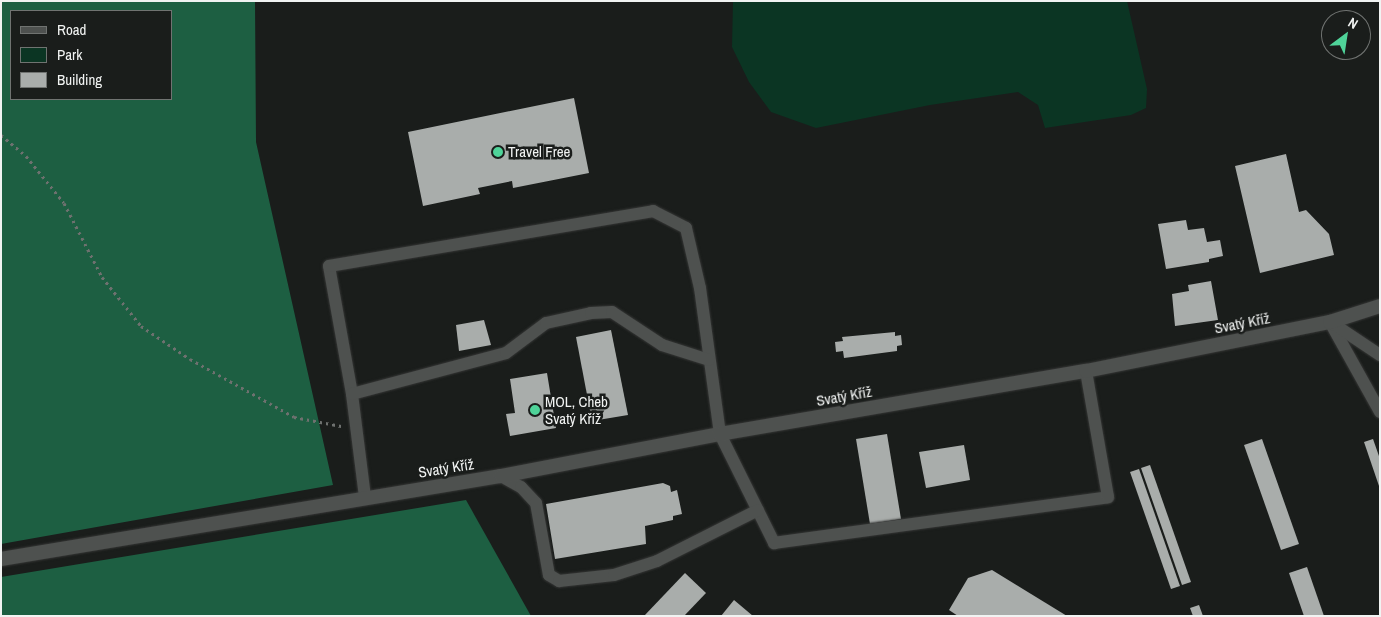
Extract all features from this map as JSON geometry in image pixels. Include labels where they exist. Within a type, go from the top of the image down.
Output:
[{"type":"main road","name":"Svatý Kříž","points":[[1,559],[312,505],[501,476],[720,434],[1086,370],[1330,322],[1380,306]]},
{"type":"lane","points":[[365,497],[352,394],[329,266],[653,211],[686,228],[700,288],[708,360],[720,434],[774,542],[1108,497],[1086,370]]},
{"type":"lane","points":[[352,394],[506,353],[546,323],[591,313],[612,312],[662,345],[708,360]]},
{"type":"lane","points":[[1330,322],[1380,355]]},
{"type":"lane","points":[[1330,322],[1380,412]]},
{"type":"lane","points":[[501,476],[521,487],[536,502],[549,574],[559,581],[614,575],[657,561],[758,510]]},
{"type":"path","points":[[1,135],[26,156],[64,203],[102,277],[141,326],[190,359],[294,417],[356,429]]},
{"type":"green space","points":[[1,1],[255,1],[256,142],[333,485],[1,544]]},
{"type":"green space","points":[[733,1],[1127,1],[1147,89],[1146,108],[1131,115],[1045,128],[1038,105],[1018,92],[930,105],[816,128],[771,112],[749,82],[732,47]]},
{"type":"green space","points":[[466,500],[531,616],[1,616],[1,577]]},
{"type":"building","name":"Travel Free","points":[[574,98],[589,173],[513,188],[512,181],[478,188],[480,194],[423,206],[408,132]]},
{"type":"building","points":[[1286,154],[1299,212],[1306,210],[1329,234],[1334,255],[1260,273],[1235,166]]},
{"type":"building","points":[[1186,220],[1188,230],[1204,228],[1207,242],[1220,240],[1223,256],[1209,259],[1209,262],[1166,269],[1158,224]]},
{"type":"building","points":[[1211,281],[1218,320],[1175,326],[1172,294],[1189,291],[1188,285]]},
{"type":"building","points":[[484,320],[491,345],[459,351],[456,325]]},
{"type":"building","points":[[611,330],[628,415],[592,421],[576,337]]},
{"type":"building","points":[[895,332],[895,336],[901,335],[902,345],[897,346],[897,351],[844,358],[843,351],[836,352],[835,342],[843,341],[842,337]]},
{"type":"building","points":[[547,373],[556,428],[510,436],[506,414],[515,413],[510,379]]},
{"type":"building","points":[[887,434],[901,519],[870,524],[856,439]]},
{"type":"building","points":[[1262,439],[1299,544],[1281,550],[1244,445]]},
{"type":"building","points":[[1373,439],[1380,459],[1379,486],[1364,442]]},
{"type":"building","points":[[964,445],[970,480],[926,488],[919,452]]},
{"type":"building","points":[[1150,465],[1191,582],[1182,585],[1141,468]]},
{"type":"building","points":[[1139,469],[1180,586],[1171,589],[1130,472]]},
{"type":"building","points":[[663,483],[670,486],[671,492],[677,490],[682,514],[673,516],[673,520],[645,526],[646,544],[555,559],[546,504]]},
{"type":"building","points":[[1307,567],[1324,616],[1304,616],[1289,573]]},
{"type":"building","points":[[992,570],[1067,616],[958,616],[949,610],[968,578]]},
{"type":"building","points":[[685,573],[706,593],[684,616],[644,616]]},
{"type":"building","points":[[734,600],[753,616],[721,616]]},
{"type":"building","points":[[1199,605],[1203,616],[1193,616],[1190,608]]},
{"type":"place","name":"Travel Free","points":[[498,152]]},
{"type":"place","name":"MOL, Cheb Svatý Kříž","points":[[535,410]]}]
